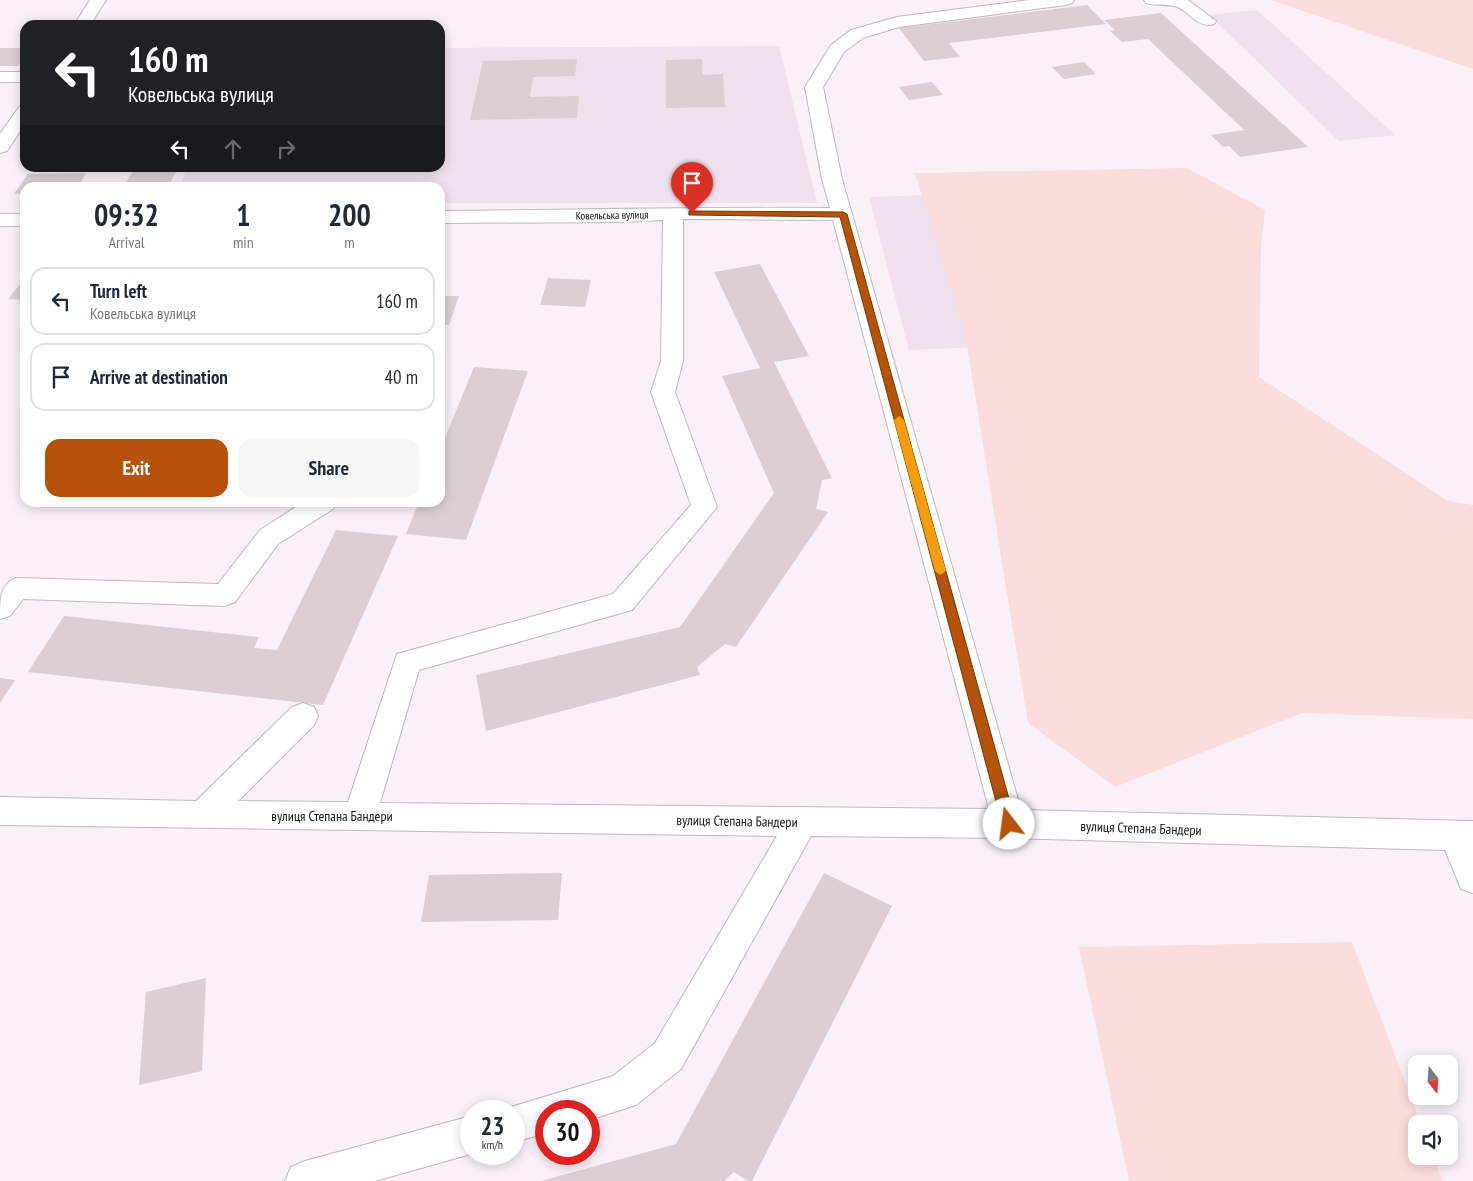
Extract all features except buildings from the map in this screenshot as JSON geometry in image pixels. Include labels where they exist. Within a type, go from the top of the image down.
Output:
[{"type":"street","points":[[85,20],[98,0]]},
{"type":"street","points":[[1009,824],[832,179],[814,87],[837,49],[857,34],[897,22],[1066,0]]},
{"type":"street","points":[[1152,0],[1180,2],[1208,21]]},
{"type":"street","points":[[0,77],[20,77]]},
{"type":"street","points":[[0,147],[20,118]]},
{"type":"street","points":[[360,816],[407,662],[622,602],[704,508],[663,392],[672,362],[672,213]]},
{"type":"street","name":"Ковельська вулиця","points":[[445,217],[623,216],[672,213],[843,214]]},
{"type":"street","points":[[0,220],[20,220]]},
{"type":"street","points":[[0,608],[16,588],[226,595],[269,537],[316,507]]},
{"type":"street","points":[[203,815],[303,716]]},
{"type":"street","name":"вулиця Степана Бандери","points":[[0,811],[1009,824],[1464,836]]},
{"type":"street","points":[[594,1100],[623,1092],[668,1056],[802,822]]},
{"type":"street","points":[[1464,836],[1473,878]]},
{"type":"street","points":[[306,1181],[460,1138]]},
{"type":"shaded area","points":[[1271,0],[1473,0],[1473,69]]},
{"type":"shaded area","points":[[1257,10],[1395,135],[1339,141],[1209,15]]},
{"type":"shaded area","points":[[779,46],[817,203],[445,203],[445,182],[181,182],[185,172],[445,172],[445,48]]},
{"type":"shaded area","points":[[1187,168],[1265,210],[1261,246],[1259,377],[1448,501],[1473,505],[1473,719],[1302,713],[1115,787],[1028,723],[965,333],[915,173]]},
{"type":"shaded area","points":[[932,195],[981,347],[909,350],[869,197]]},
{"type":"shaded area","points":[[1352,942],[1408,1090],[1408,1105],[1414,1105],[1418,1115],[1408,1115],[1408,1165],[1436,1165],[1442,1181],[1129,1181],[1079,947]]},
{"type":"slow traffic","points":[[899,420],[940,571]]},
{"type":"route","points":[[692,213],[843,214],[1009,824]]}]
